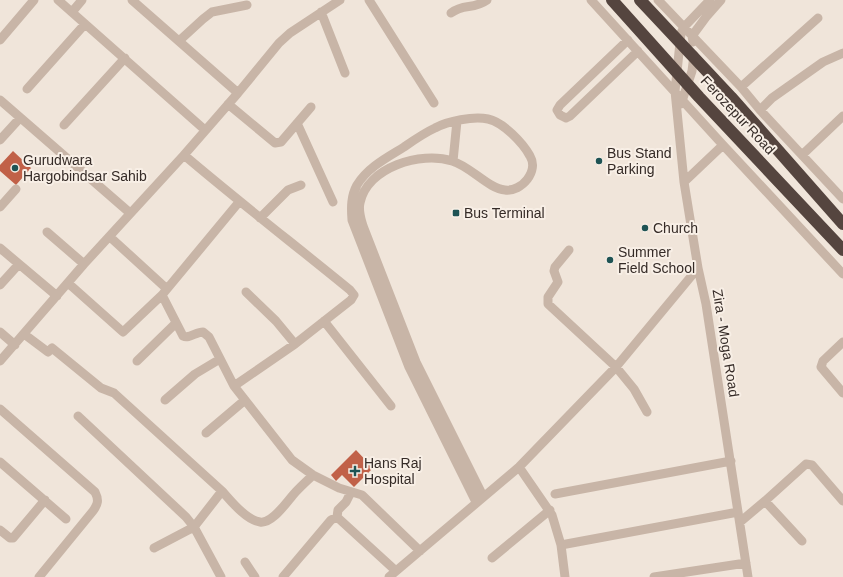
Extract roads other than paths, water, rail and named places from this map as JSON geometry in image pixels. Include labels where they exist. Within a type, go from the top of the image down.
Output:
[{"type":"highway","name":"Ferozepur Road","points":[[612,0],[704,102],[843,250]]},
{"type":"highway","name":"Ferozepur Road","points":[[640,0],[731,97],[843,224]]},
{"type":"street","points":[[0,40],[34,0]]},
{"type":"street","points":[[58,0],[205,130]]},
{"type":"street","points":[[72,12],[82,0]]},
{"type":"street","points":[[132,0],[238,93]]},
{"type":"street","points":[[0,361],[84,264],[184,155],[284,38],[340,0]]},
{"type":"street","points":[[370,0],[434,103]]},
{"type":"street","points":[[451,13],[459,8],[478,5],[487,0]]},
{"type":"street","points":[[591,0],[843,274]]},
{"type":"street","points":[[658,0],[741,87],[760,110],[843,199]]},
{"type":"street","points":[[684,27],[710,0]]},
{"type":"street","points":[[692,36],[721,0]]},
{"type":"street","points":[[179,42],[212,12],[247,5]]},
{"type":"street","points":[[321,12],[345,73]]},
{"type":"street","points":[[741,87],[818,18]]},
{"type":"street","points":[[27,89],[85,24]]},
{"type":"street","name":"Zira - Moga Road","points":[[684,27],[681,32],[675,91],[684,182],[698,268],[706,304],[748,577]]},
{"type":"street","name":"Zira - Moga Road","points":[[678,113],[692,72],[694,60],[692,36]]},
{"type":"street","points":[[628,40],[560,105],[558,110],[560,115],[566,118],[570,116],[638,51]]},
{"type":"street","points":[[760,110],[772,98],[823,62],[843,53]]},
{"type":"street","points":[[64,125],[124,58]]},
{"type":"street","points":[[0,100],[130,213]]},
{"type":"street","points":[[228,104],[275,143],[280,142],[311,106]]},
{"type":"street","points":[[802,155],[843,116]]},
{"type":"street","points":[[479,117],[497,122],[524,147],[531,157],[533,165],[533,171],[526,181],[512,190],[504,190],[492,185],[471,170],[453,161],[436,158],[414,160],[384,171],[372,180],[362,196],[359,209],[363,226],[416,362],[480,499],[409,368],[355,227],[351,211],[351,200],[354,191],[369,171],[427,132],[446,123],[479,117]]},
{"type":"street","points":[[0,140],[20,118]]},
{"type":"street","points":[[453,161],[457,121]]},
{"type":"street","points":[[297,123],[333,202]]},
{"type":"street","points":[[684,182],[723,145]]},
{"type":"street","points":[[184,155],[239,202],[354,295],[351,300],[295,344],[234,386]]},
{"type":"street","points":[[260,218],[288,190],[301,185]]},
{"type":"street","points":[[0,207],[16,189]]},
{"type":"street","points":[[68,283],[123,332],[164,292],[239,202]]},
{"type":"street","points":[[47,232],[84,264]]},
{"type":"street","points":[[110,237],[164,292],[181,334],[185,337],[199,332],[206,334],[234,386],[292,460],[313,475],[339,488],[362,495],[420,551]]},
{"type":"street","points":[[0,248],[57,296]]},
{"type":"street","points":[[569,250],[555,267],[554,271],[558,282],[548,297],[548,304],[616,367],[632,386],[647,412]]},
{"type":"street","points":[[0,285],[19,264]]},
{"type":"street","points":[[337,517],[392,574],[518,467],[616,367],[698,268]]},
{"type":"street","points":[[246,292],[276,321],[295,344]]},
{"type":"street","points":[[324,321],[391,406]]},
{"type":"street","points":[[137,361],[176,323]]},
{"type":"street","points":[[0,332],[14,345]]},
{"type":"street","points":[[24,334],[48,352],[52,348],[101,388],[114,393],[222,490],[234,505],[251,518],[260,522],[266,521],[276,515],[313,475]]},
{"type":"street","points":[[843,342],[823,361],[821,365],[822,370],[843,393]]},
{"type":"street","points":[[165,400],[194,374],[220,358]]},
{"type":"street","points":[[206,433],[245,400]]},
{"type":"street","points":[[0,409],[95,492],[98,498],[98,505],[39,577]]},
{"type":"street","points":[[78,416],[194,526],[221,577]]},
{"type":"street","points":[[555,494],[731,461]]},
{"type":"street","points":[[740,522],[804,465],[808,464],[812,465],[843,501]]},
{"type":"street","points":[[2,466],[45,500],[66,519]]},
{"type":"street","points":[[518,467],[550,510],[556,523],[566,577]]},
{"type":"street","points":[[154,548],[194,526],[222,490]]},
{"type":"street","points":[[337,517],[338,510],[346,502],[351,492]]},
{"type":"street","points":[[0,530],[10,538],[13,538],[45,500]]},
{"type":"street","points":[[765,501],[802,541]]},
{"type":"street","points":[[492,558],[550,510]]},
{"type":"street","points":[[561,545],[738,512]]},
{"type":"street","points":[[283,577],[331,520],[337,517]]},
{"type":"street","points":[[245,562],[255,577]]},
{"type":"street","points":[[654,577],[746,563]]},
{"type":"place","name":"Bus Stand Parking","points":[[599,161]]},
{"type":"place","name":"Gurudwara Hargobindsar Sahib","points":[[15,168]]},
{"type":"place","name":"Bus Terminal","points":[[456,213]]},
{"type":"place","name":"Church","points":[[645,228]]},
{"type":"place","name":"Summer Field School","points":[[610,260]]},
{"type":"place","name":"Hans Raj Hospital","points":[[355,471]]}]
